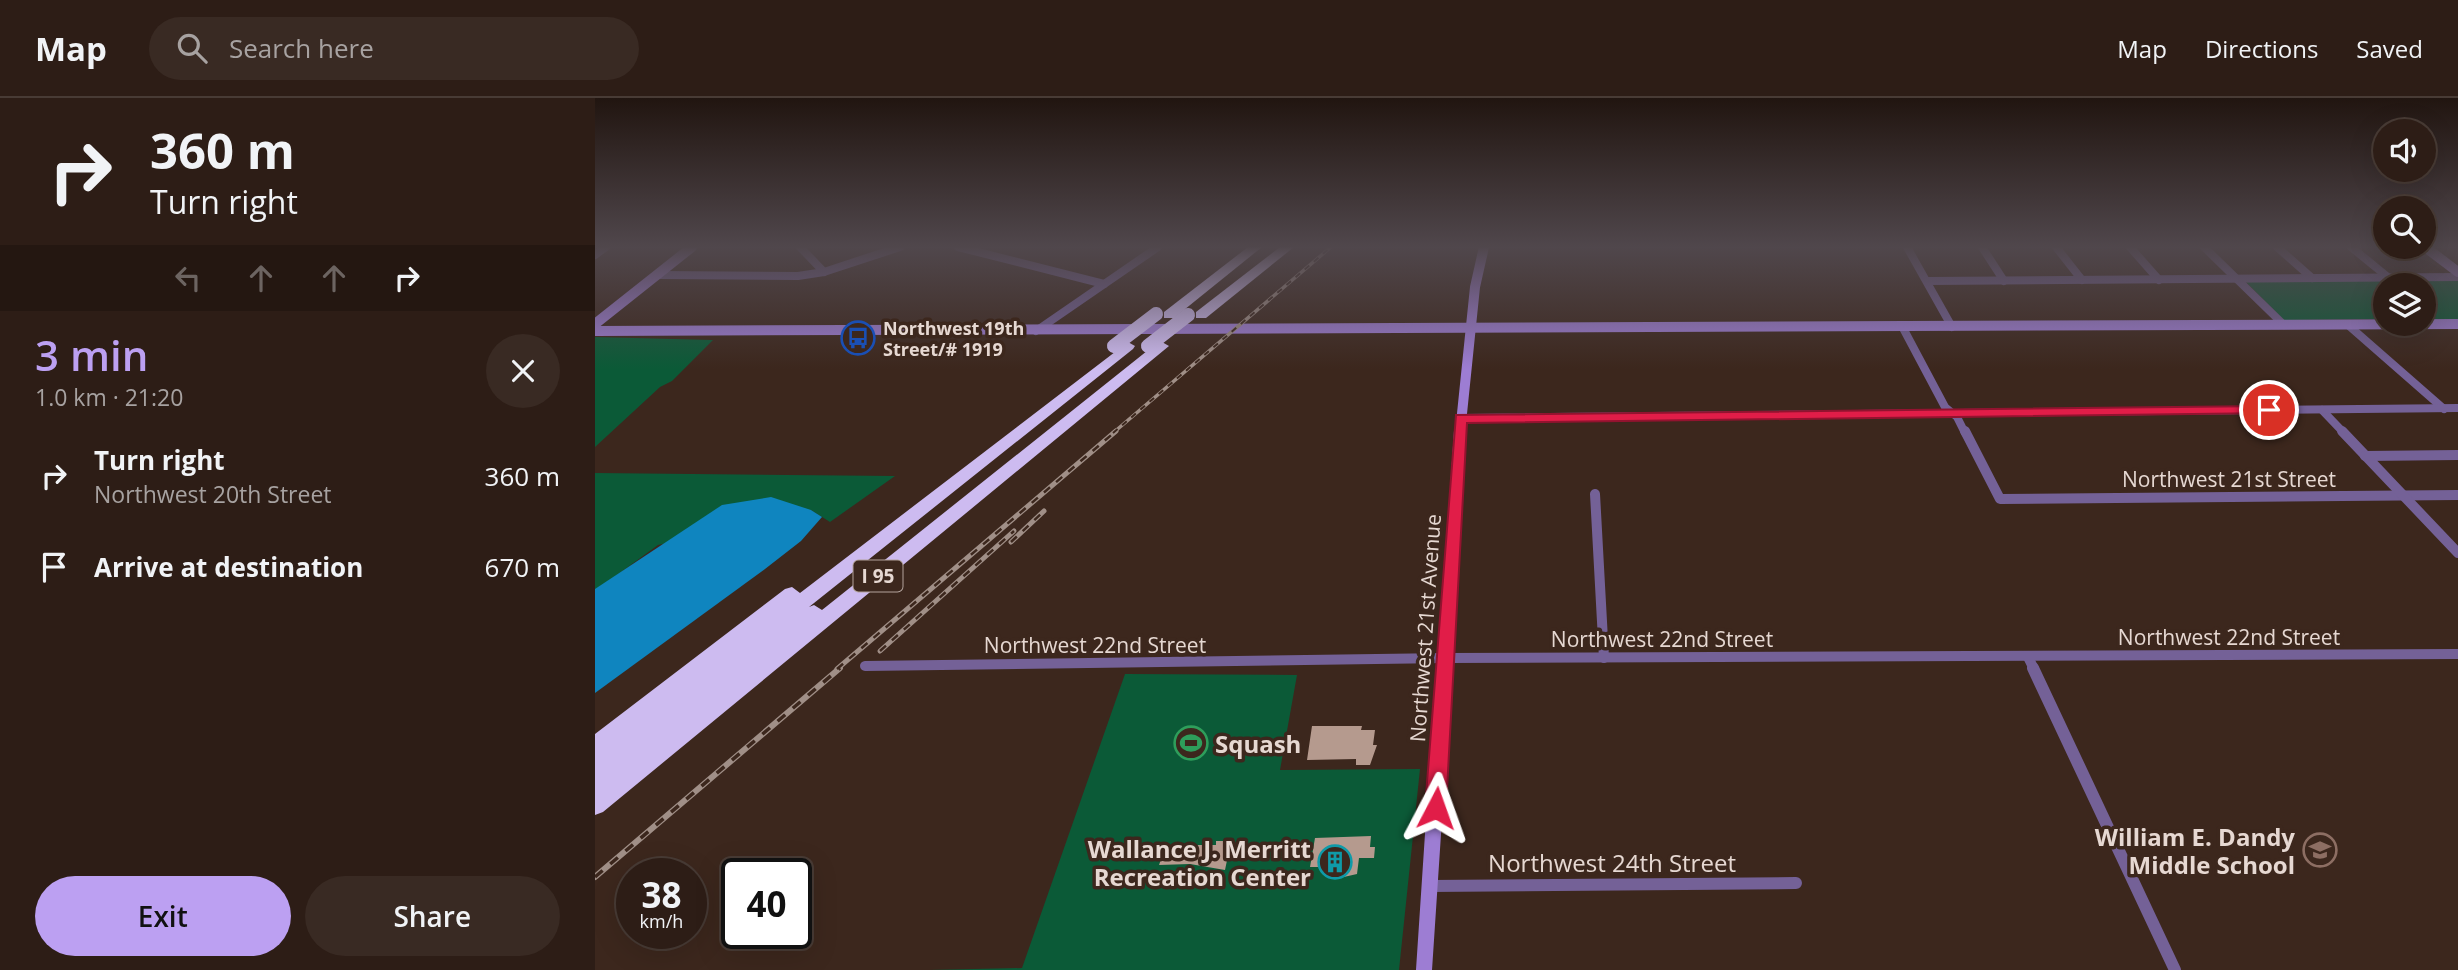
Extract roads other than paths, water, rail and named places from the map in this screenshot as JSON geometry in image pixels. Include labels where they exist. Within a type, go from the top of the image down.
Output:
[{"type":"highway","points":[[595,764],[1193,288]]},
{"type":"highway","points":[[1162,314],[1199,288]]},
{"type":"highway","points":[[1195,315],[1226,288]]},
{"type":"highway","name":"I 95","points":[[595,805],[1155,346],[1232,288]]},
{"type":"highway","name":"I 95","points":[[595,746],[1121,346]]},
{"type":"highway","points":[[595,787],[1155,346]]},
{"type":"street","points":[[595,324],[642,288]]},
{"type":"street","points":[[1036,331],[1099,288]]},
{"type":"street","name":"Northwest 21st Avenue","points":[[1424,970],[1461,418],[1478,288]]},
{"type":"street","points":[[1931,288],[1952,327]]},
{"type":"street","points":[[2245,288],[2284,325]]},
{"type":"street","points":[[595,331],[1471,330],[2458,324]]},
{"type":"street","points":[[2348,325],[2444,409]]},
{"type":"street","points":[[1903,328],[1950,412]]},
{"type":"street","points":[[1461,418],[2458,408]]},
{"type":"street","points":[[2322,410],[2458,553]]},
{"type":"street","name":"Northwest 21st Street","points":[[1950,412],[1957,417],[2000,499],[2458,495]]},
{"type":"street","points":[[2365,456],[2458,455]]},
{"type":"street","points":[[1595,494],[1604,658]]},
{"type":"street","name":"Northwest 22nd Street","points":[[866,666],[1447,658],[2457,655]]},
{"type":"street","points":[[2028,657],[2175,970]]},
{"type":"street","name":"Northwest 24th Street","points":[[1429,886],[1796,883]]},
{"type":"water","points":[[771,497],[811,510],[822,517],[801,541],[765,569],[595,693],[595,589],[722,505]]},
{"type":"railway","points":[[1113,433],[1283,288]]},
{"type":"railway","points":[[837,669],[1116,431]]},
{"type":"railway","points":[[1011,542],[1044,511]]},
{"type":"railway","points":[[880,651],[1014,531]]},
{"type":"railway","points":[[595,877],[840,668]]},
{"type":"place","name":"Northwest 19th Street/# 1919","points":[[858,338]]},
{"type":"place","name":"Squash","points":[[1191,743]]},
{"type":"place","name":"William E. Dandy Middle School","points":[[2320,850]]},
{"type":"place","name":"Wallance J. Merritt Recreation Center","points":[[1335,862]]}]
